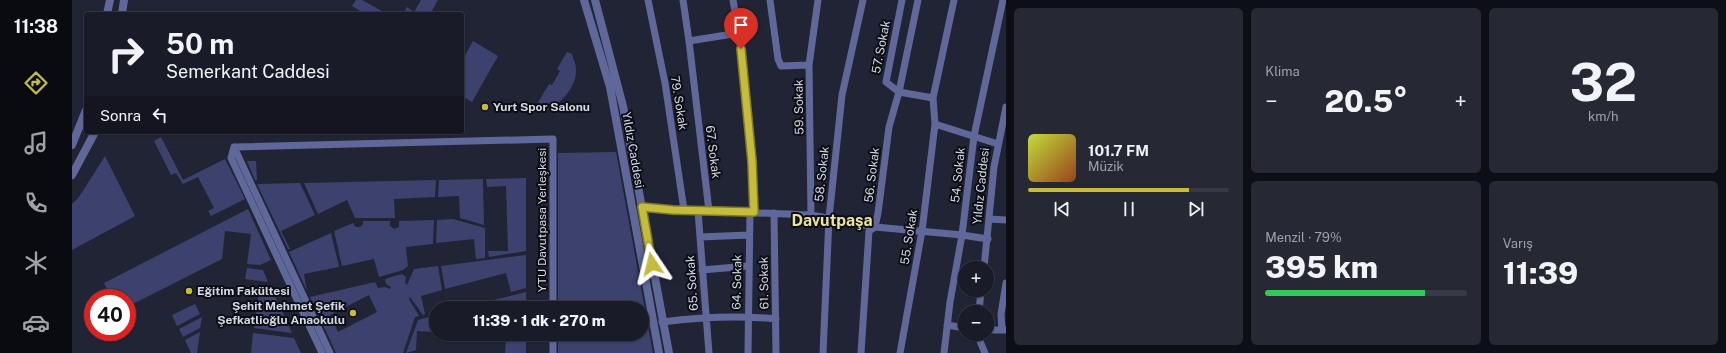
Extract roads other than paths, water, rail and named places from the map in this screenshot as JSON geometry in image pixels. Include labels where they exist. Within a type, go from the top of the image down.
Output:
[{"type":"street","points":[[107,12],[110,0]]},
{"type":"street","points":[[122,12],[124,0]]},
{"type":"street","name":"Yıldız Caddesi","points":[[584,0],[610,87],[659,353]]},
{"type":"street","points":[[595,0],[620,91],[669,353]]},
{"type":"street","name":"79. Sokak","points":[[648,0],[665,83],[684,210]]},
{"type":"street","name":"67. Sokak","points":[[682,0],[689,41],[709,212]]},
{"type":"street","name":"64. Sokak","points":[[733,0],[739,33],[752,161],[752,212],[749,235],[748,266],[748,353]]},
{"type":"street","points":[[770,0],[778,59],[781,66],[809,65]]},
{"type":"street","name":"59. Sokak","points":[[811,215],[809,65],[818,0]]},
{"type":"street","name":"58. Sokak","points":[[823,353],[829,218],[842,95],[863,0]]},
{"type":"street","name":"57. Sokak","points":[[899,92],[886,82],[902,0]]},
{"type":"street","name":"56. Sokak","points":[[861,353],[869,231],[875,226],[889,127],[899,92],[918,0]]},
{"type":"street","name":"55. Sokak","points":[[900,353],[922,231],[935,124],[933,98],[954,0]]},
{"type":"street","name":"54. Sokak","points":[[944,353],[947,325],[962,234],[974,136],[1003,0]]},
{"type":"street","points":[[689,41],[739,33]]},
{"type":"street","points":[[899,92],[933,98]]},
{"type":"street","name":"Yıldız Caddesi","points":[[985,261],[994,167],[998,144],[1003,131],[1006,107]]},
{"type":"street","points":[[72,145],[84,115]]},
{"type":"street","points":[[935,124],[998,144]]},
{"type":"street","points":[[72,175],[94,134]]},
{"type":"street","name":"YTU Davutpasa Yerleşkesi","points":[[234,147],[553,139],[553,301]]},
{"type":"street","points":[[234,147],[231,158],[322,353]]},
{"type":"street","points":[[234,147],[330,353]]},
{"type":"street","points":[[642,207],[709,212],[752,212],[811,215],[875,226],[962,234],[988,239]]},
{"type":"street","name":"65. Sokak","points":[[698,210],[709,353]]},
{"type":"street","name":"61. Sokak","points":[[774,214],[776,353]]},
{"type":"street","points":[[990,219],[1006,220]]},
{"type":"street","points":[[700,237],[749,235]]},
{"type":"street","points":[[702,270],[748,266]]},
{"type":"street","points":[[1004,330],[1001,314],[1006,283]]},
{"type":"street","points":[[662,322],[706,317],[747,316],[776,319]]},
{"type":"street","points":[[947,325],[958,327]]},
{"type":"street","points":[[552,341],[552,353]]},
{"type":"street","points":[[981,341],[985,353]]},
{"type":"place","name":"Yurt Spor Salonu","points":[[485,107]]},
{"type":"place","name":"Eğitim Fakültesi","points":[[189,291]]},
{"type":"place","name":"Şehit Mehmet Şefik Şefkatlioğlu Anaokulu","points":[[353,313]]},
{"type":"district","name":"Davutpaşa","points":[[832,220]]}]
